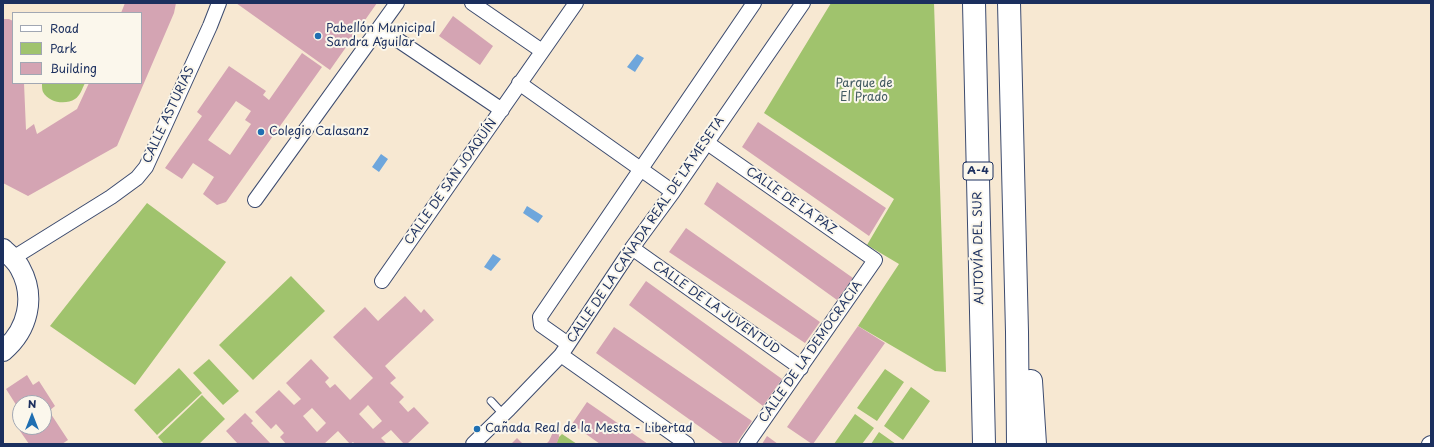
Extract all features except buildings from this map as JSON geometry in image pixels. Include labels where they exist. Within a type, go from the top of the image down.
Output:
[{"type":"highway","name":"AUTOVÍA DEL SUR","points":[[974,3],[984,444]]},
{"type":"highway","points":[[1010,3],[1018,332],[1018,444]]},
{"type":"highway","points":[[1018,332],[1031,375],[1035,444]]},
{"type":"highway","points":[[969,444],[968,418],[981,338]]},
{"type":"main road","points":[[3,351],[12,344],[23,327],[28,312],[29,297],[26,281],[20,267],[8,254]]},
{"type":"street","name":"CALLE ASTURIAS","points":[[8,254],[111,197],[137,178],[146,167],[219,3]]},
{"type":"street","points":[[255,200],[397,3]]},
{"type":"street","points":[[472,3],[542,51]]},
{"type":"street","name":"CALLE DE SAN JOAQUÍN","points":[[382,281],[576,3]]},
{"type":"street","points":[[687,444],[564,349],[541,325],[540,317],[754,3]]},
{"type":"street","name":"CALLE DE LA CAÑADA REAL DE LA MESETA","points":[[472,444],[503,414],[564,349],[632,248],[673,192],[803,3]]},
{"type":"street","points":[[380,28],[502,110]]},
{"type":"street","points":[[519,83],[673,192]]},
{"type":"street","name":"CALLE DE LA PAZ","points":[[706,142],[875,260]]},
{"type":"street","name":"CALLE DE LA JUVENTUD","points":[[632,248],[801,368]]},
{"type":"street","name":"CALLE DE LA DEMOCRACIA","points":[[747,444],[875,260]]},
{"type":"lane","points":[[491,401],[503,414]]},
{"type":"green space","name":"Parque de El Prado","points":[[831,3],[934,3],[946,372],[935,371],[858,326],[899,264],[867,245],[894,199],[764,113]]},
{"type":"green space","points":[[42,84],[85,84],[77,98],[67,102],[53,101],[46,96],[43,91]]},
{"type":"green space","points":[[147,203],[226,262],[135,385],[50,326]]},
{"type":"green space","points":[[291,276],[325,311],[253,380],[219,345]]},
{"type":"green space","points":[[209,359],[239,391],[223,405],[193,373]]},
{"type":"green space","points":[[179,368],[202,393],[157,435],[134,410]]},
{"type":"green space","points":[[885,369],[904,382],[877,421],[857,408]]},
{"type":"green space","points":[[911,387],[930,401],[903,440],[884,426]]},
{"type":"green space","points":[[202,395],[225,419],[199,444],[164,444],[158,437]]},
{"type":"green space","points":[[855,414],[874,428],[862,444],[834,444]]},
{"type":"green space","points":[[879,432],[896,444],[871,444]]},
{"type":"green space","points":[[562,434],[577,444],[556,444]]},
{"type":"water","points":[[637,54],[644,58],[635,72],[627,67]]},
{"type":"water","points":[[381,154],[388,159],[379,172],[372,167]]},
{"type":"water","points":[[527,206],[543,216],[538,223],[523,213]]},
{"type":"water","points":[[493,254],[501,259],[491,271],[484,267]]},
{"type":"place","name":"Pabellón Municipal Sandra Aguilar","points":[[318,36]]},
{"type":"place","name":"Colegio Calasanz","points":[[261,132]]},
{"type":"place","name":"Cañada Real de la Mesta - Libertad","points":[[477,429]]}]
